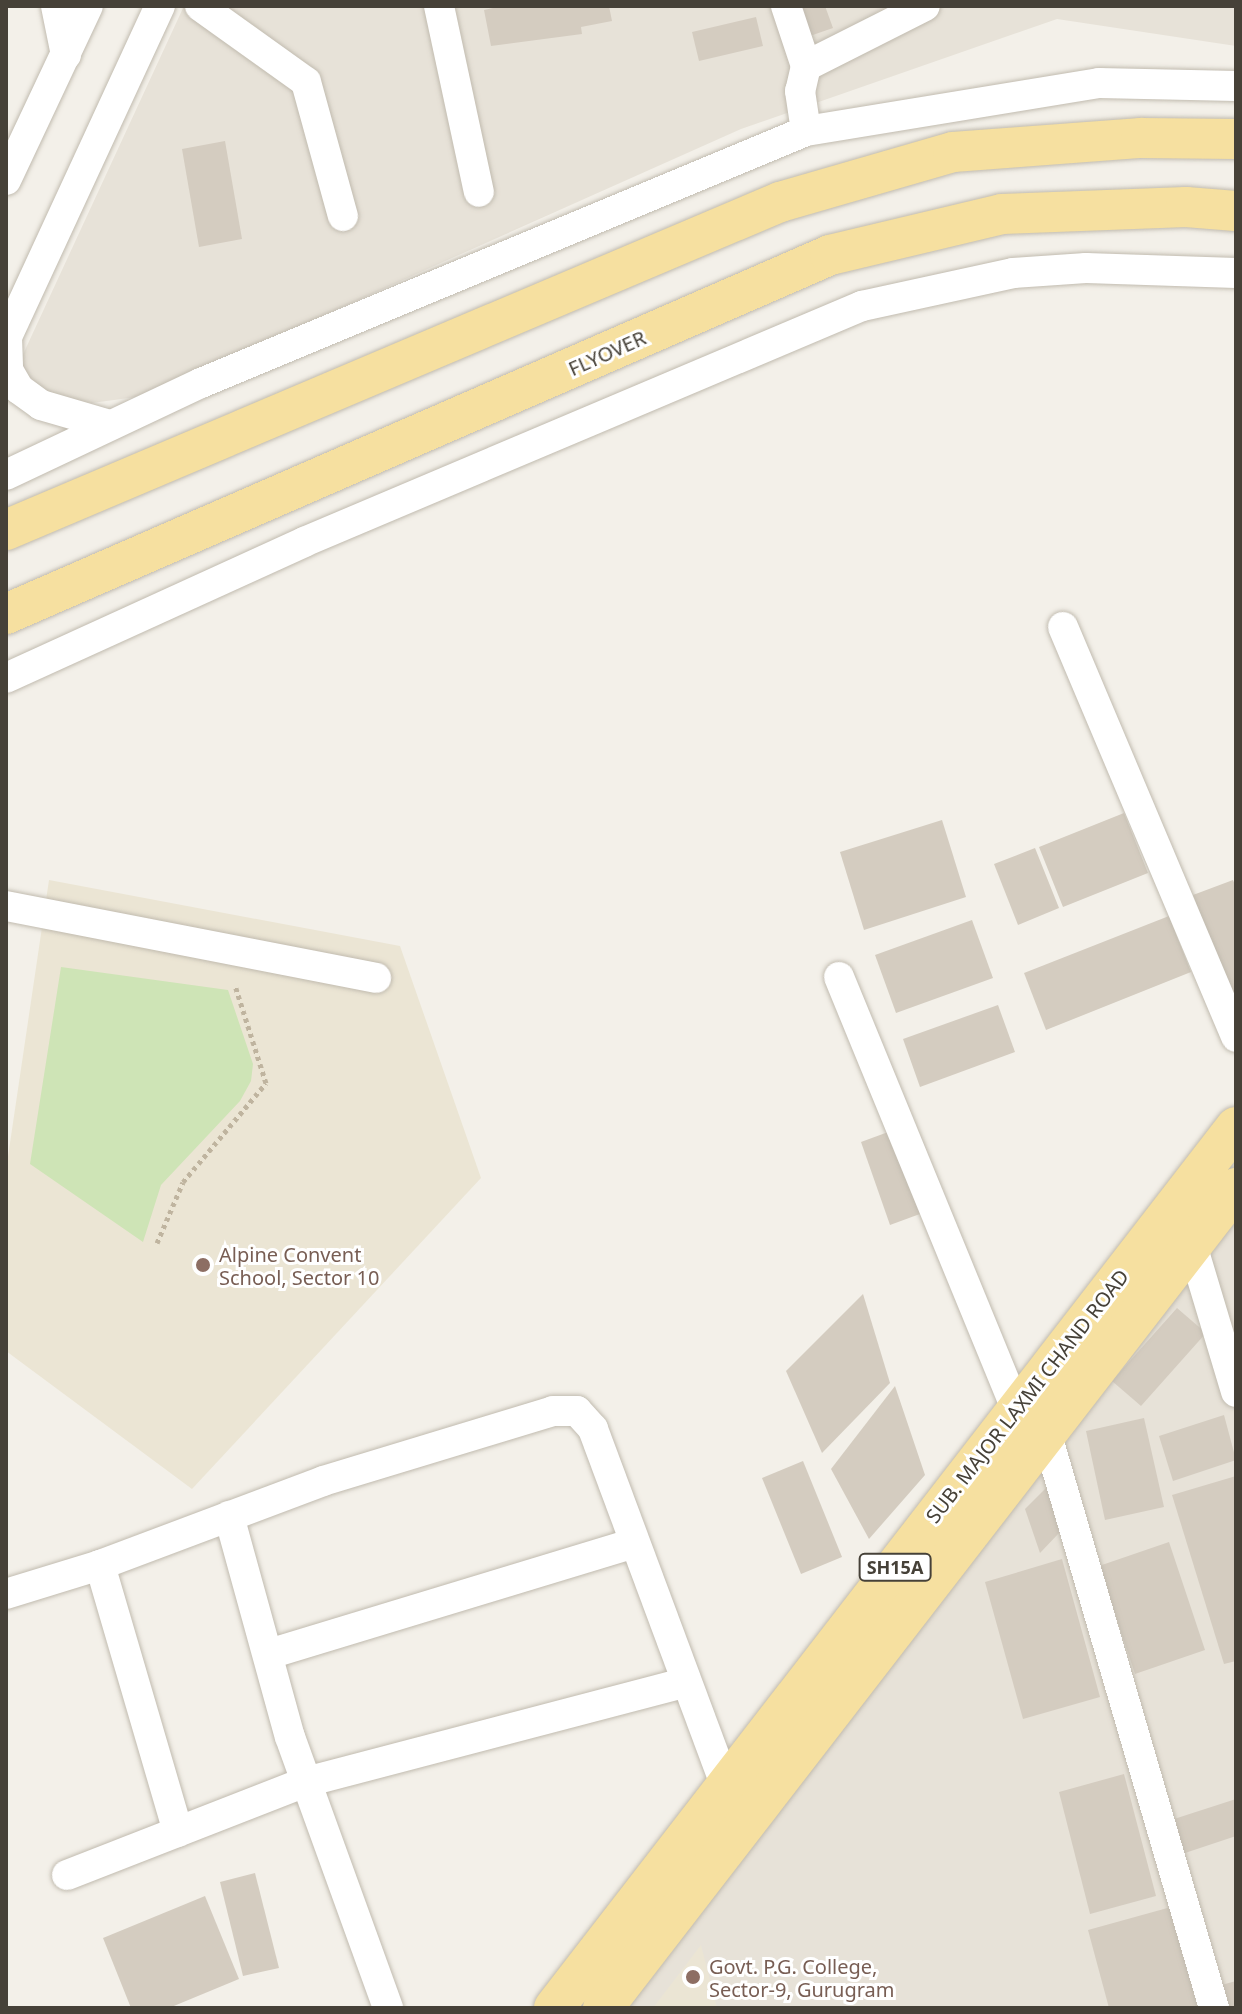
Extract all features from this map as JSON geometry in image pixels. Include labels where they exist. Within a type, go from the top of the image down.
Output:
[{"type":"main road","points":[[6,530],[780,202],[953,152],[1141,138],[1236,139]]},
{"type":"main road","name":"FLYOVER","points":[[6,614],[830,255],[1002,214],[1186,207],[1236,211]]},
{"type":"main road","name":"SUB. MAJOR LAXMI CHAND ROAD","points":[[603,2008],[894,1598],[1176,1234],[1236,1127]]},
{"type":"main road","name":"SUB. MAJOR LAXMI CHAND ROAD","points":[[1176,1234],[1236,1188]]},
{"type":"main road","name":"SUB. MAJOR LAXMI CHAND ROAD","points":[[554,2008],[726,1786],[894,1598]]},
{"type":"street","points":[[56,6],[66,55]]},
{"type":"street","points":[[6,180],[16,126],[66,55],[88,6]]},
{"type":"street","points":[[110,425],[41,405],[19,389],[8,370],[7,338],[160,6]]},
{"type":"street","points":[[200,6],[306,82],[343,216]]},
{"type":"street","points":[[439,6],[479,192]]},
{"type":"street","points":[[786,6],[806,66],[800,91],[806,131]]},
{"type":"street","points":[[806,66],[923,7]]},
{"type":"street","points":[[6,475],[201,383],[806,131],[1099,83],[1236,86]]},
{"type":"street","points":[[6,678],[304,542],[862,306],[1013,273],[1086,268],[1236,273]]},
{"type":"street","points":[[1063,627],[1236,1037]]},
{"type":"street","points":[[6,906],[376,978]]},
{"type":"street","points":[[839,977],[1031,1421],[1214,2008]]},
{"type":"street","points":[[1176,1234],[1236,1392]]},
{"type":"street","points":[[6,1594],[100,1565],[323,1481],[565,1409],[589,1419],[726,1786]]},
{"type":"street","points":[[229,1516],[306,1782],[388,2008]]},
{"type":"street","points":[[269,1654],[635,1543]]},
{"type":"street","points":[[100,1565],[178,1832]]},
{"type":"street","points":[[67,1875],[306,1782],[686,1682]]},
{"type":"path","points":[[157,1243],[183,1182],[266,1083],[238,985],[224,982]]},
{"type":"shaded area","points":[[184,6],[1236,6],[1236,46],[1057,19],[741,129],[143,396],[92,403],[47,396],[24,379],[20,361]]},
{"type":"shaded area","name":"Alpine Convent School, Sector 10","points":[[49,880],[400,946],[481,1178],[192,1489],[6,1351],[6,1170]]},
{"type":"shaded area","points":[[1236,1167],[1236,2008],[569,2008]]},
{"type":"shaded area","name":"Govt. P.G. College, Sector-9, Gurugram","points":[[701,1945],[717,2008],[653,2008]]},
{"type":"green space","points":[[61,967],[228,990],[253,1064],[251,1081],[240,1101],[161,1185],[143,1242],[30,1164]]},
{"type":"building","points":[[502,6],[609,6],[612,21],[581,27],[582,34],[491,46],[484,10]]},
{"type":"building","points":[[792,6],[825,6],[833,28],[804,38]]},
{"type":"building","points":[[756,17],[763,46],[699,61],[692,32]]},
{"type":"building","points":[[225,141],[242,239],[199,247],[182,149]]},
{"type":"building","points":[[1124,813],[1148,873],[1063,907],[1039,847]]},
{"type":"building","points":[[942,820],[966,897],[864,930],[840,852]]},
{"type":"building","points":[[1035,848],[1059,908],[1018,925],[994,864]]},
{"type":"building","points":[[1233,880],[1236,887],[1236,1011],[1193,895]]},
{"type":"building","points":[[1169,916],[1191,972],[1046,1030],[1024,973]]},
{"type":"building","points":[[972,920],[993,978],[896,1013],[875,955]]},
{"type":"building","points":[[998,1005],[1015,1052],[920,1087],[903,1039]]},
{"type":"building","points":[[899,1128],[928,1211],[890,1225],[861,1142]]},
{"type":"building","points":[[863,1294],[890,1383],[822,1453],[786,1371]]},
{"type":"building","points":[[1177,1308],[1206,1333],[1141,1406],[1112,1381]]},
{"type":"building","points":[[895,1386],[925,1475],[869,1539],[831,1469]]},
{"type":"building","points":[[1224,1415],[1236,1460],[1173,1481],[1159,1436]]},
{"type":"building","points":[[1144,1418],[1164,1507],[1105,1520],[1086,1431]]},
{"type":"building","points":[[803,1461],[842,1557],[801,1574],[762,1478]]},
{"type":"building","points":[[1236,1476],[1236,1661],[1224,1664],[1172,1495]]},
{"type":"building","points":[[1047,1487],[1060,1532],[1040,1553],[1025,1509]]},
{"type":"building","points":[[1169,1542],[1205,1650],[1135,1674],[1099,1566]]},
{"type":"building","points":[[1062,1559],[1100,1697],[1023,1719],[985,1582]]},
{"type":"building","points":[[1124,1774],[1156,1896],[1090,1914],[1059,1792]]},
{"type":"building","points":[[1236,1799],[1236,1836],[1182,1854],[1171,1820]]},
{"type":"building","points":[[255,1873],[279,1968],[243,1976],[220,1882]]},
{"type":"building","points":[[205,1896],[239,1979],[169,2008],[131,2008],[103,1938]]},
{"type":"building","points":[[1171,1907],[1198,2008],[1109,2008],[1088,1930]]},
{"type":"building","points":[[1236,1981],[1236,2008],[1224,2008],[1218,1986]]},
{"type":"place","name":"Alpine Convent School, Sector 10","points":[[203,1265]]},
{"type":"place","name":"Govt. P.G. College, Sector-9, Gurugram","points":[[693,1977]]}]
